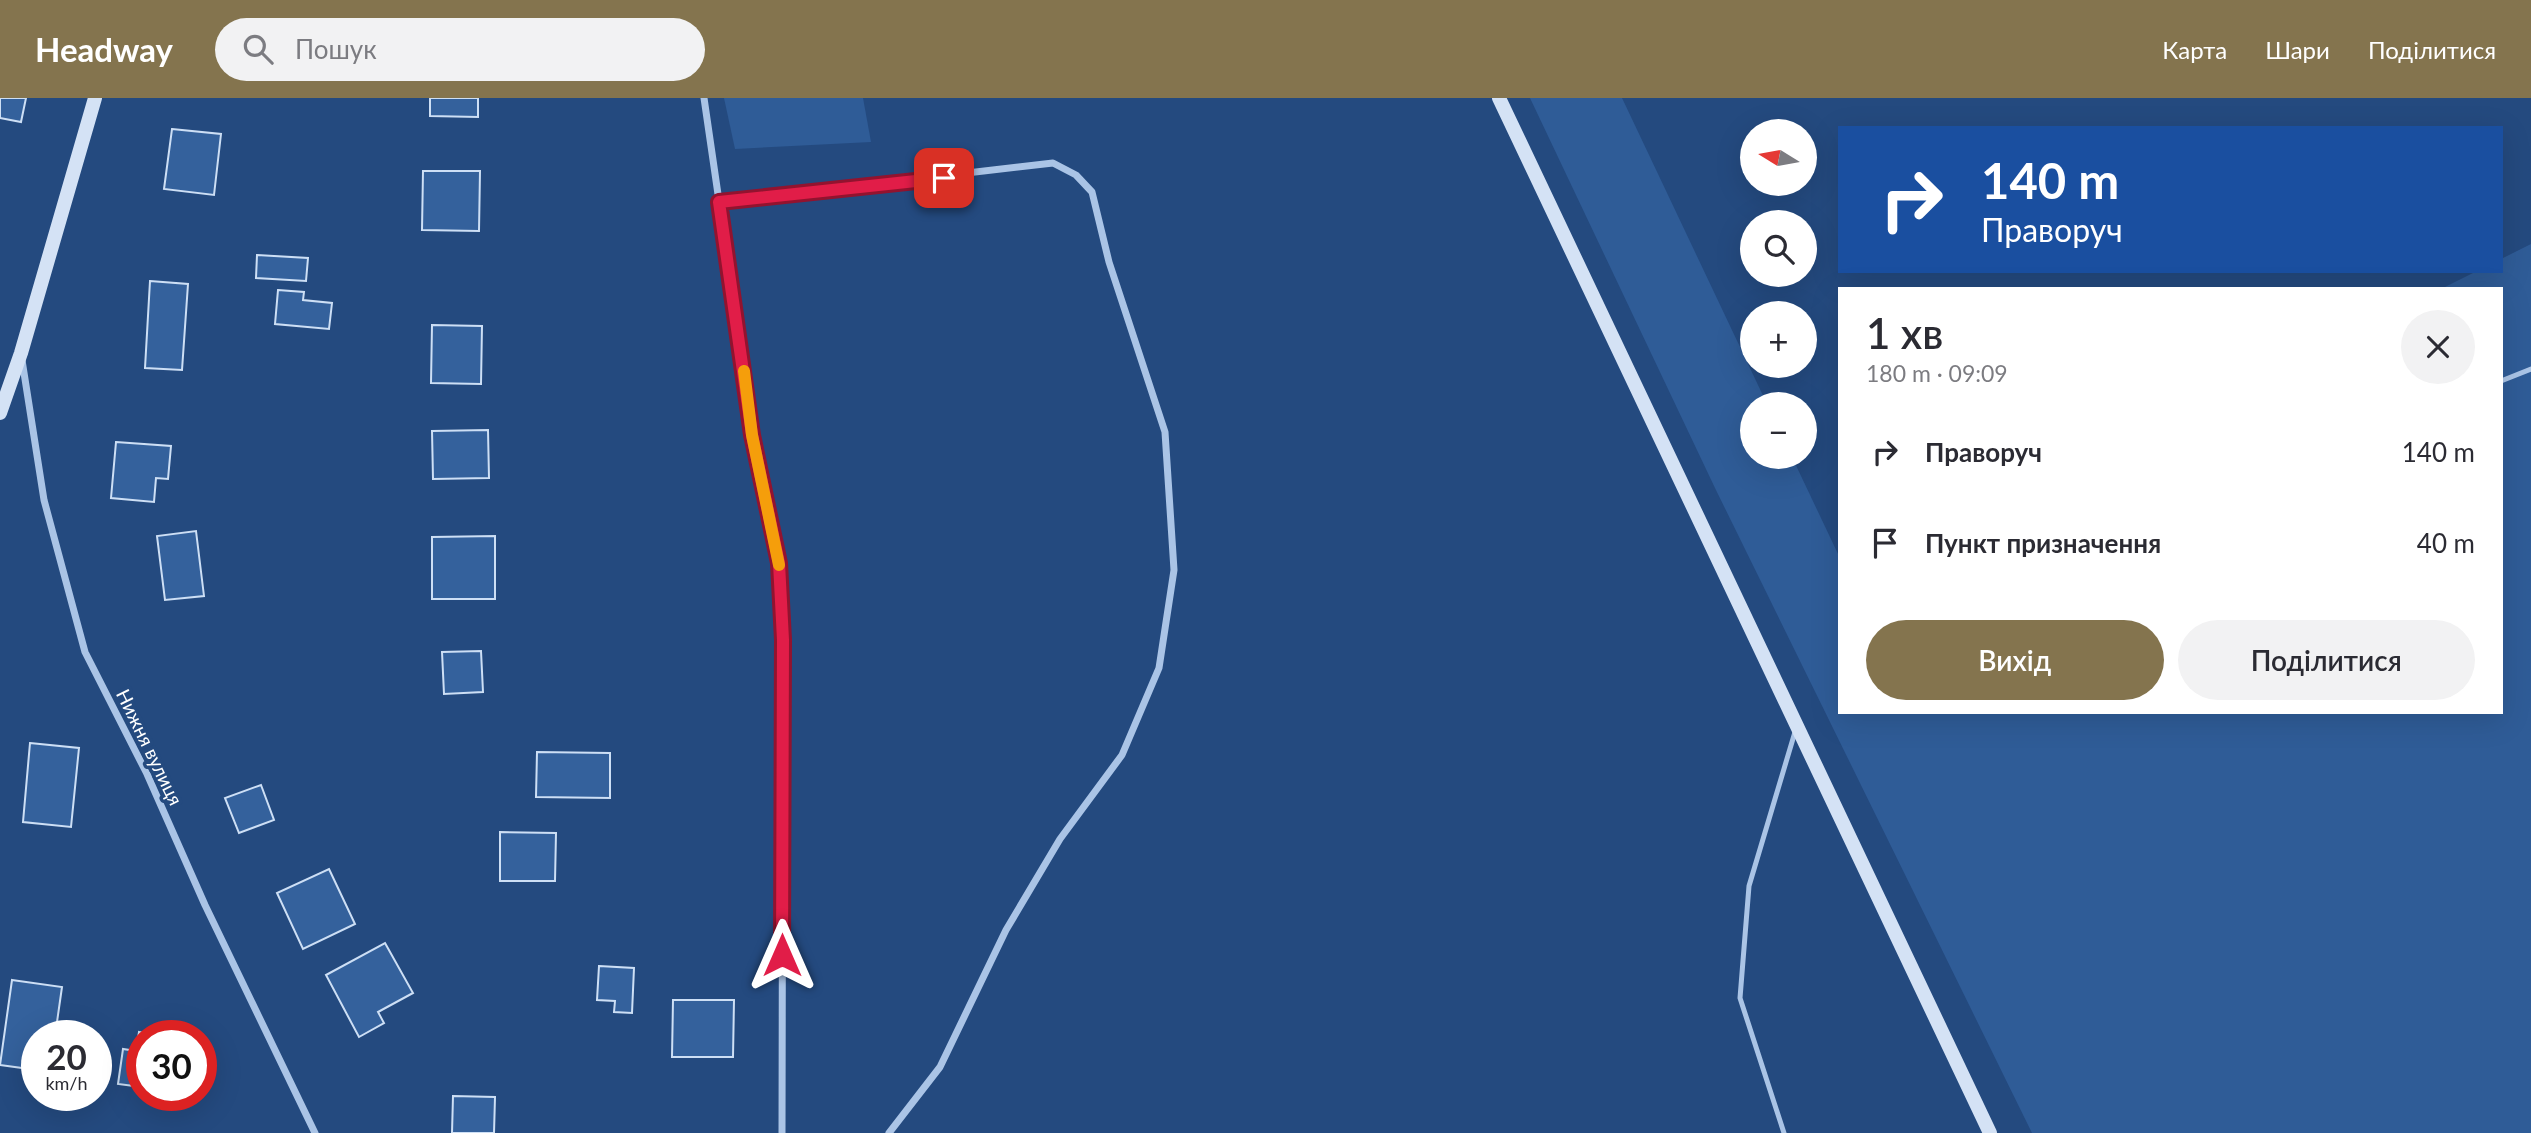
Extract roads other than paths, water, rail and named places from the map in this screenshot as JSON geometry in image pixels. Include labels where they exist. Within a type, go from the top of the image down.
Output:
[{"type":"main road","points":[[0,413],[21,353],[95,98]]},
{"type":"main road","points":[[1499,98],[1796,729],[1990,1133]]},
{"type":"street","points":[[704,98],[752,435],[779,563],[783,640],[782,1133]]},
{"type":"street","points":[[719,202],[1053,163],[1076,175],[1093,192],[1109,262],[1165,432],[1174,570],[1159,667],[1122,755],[1060,839],[1006,930],[940,1067],[889,1133]]},
{"type":"street","name":"Нижня вулиця","points":[[21,353],[44,500],[85,652],[148,774],[205,905],[315,1133]]},
{"type":"lane","points":[[2503,380],[2531,369]]},
{"type":"lane","points":[[1784,1133],[1740,998],[1748,886],[1796,729]]}]
